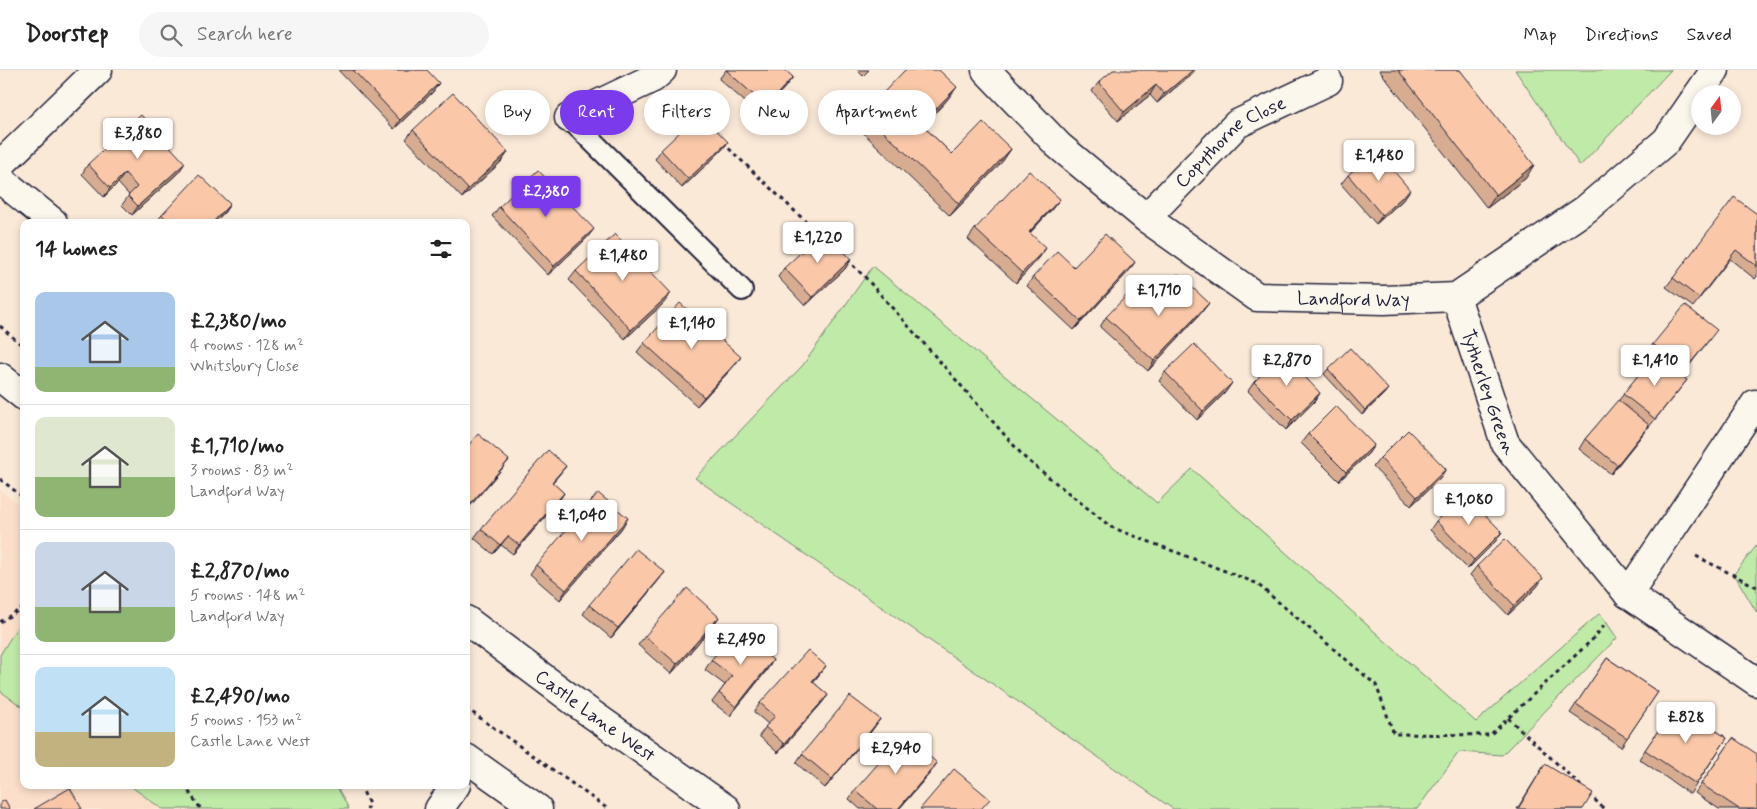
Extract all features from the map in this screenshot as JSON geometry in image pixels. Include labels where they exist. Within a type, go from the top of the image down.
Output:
[{"type":"street","points":[[0,165],[98,70]]},
{"type":"street","name":"Landford Way","points":[[986,70],[1059,146],[1146,218],[1258,297],[1384,300],[1456,297]]},
{"type":"street","points":[[1456,297],[1586,209],[1666,141],[1715,70]]},
{"type":"street","points":[[626,90],[658,74]]},
{"type":"street","name":"Copythorne Close","points":[[1146,218],[1238,124],[1328,81]]},
{"type":"street","points":[[0,180],[49,219]]},
{"type":"street","name":"Tytherley Green","points":[[1456,297],[1505,443],[1628,594],[1757,682]]},
{"type":"street","points":[[0,377],[20,393]]},
{"type":"street","points":[[1628,594],[1754,404]]},
{"type":"street","name":"Castle Lane West","points":[[470,623],[586,710],[726,809]]},
{"type":"street","points":[[470,765],[527,806]]},
{"type":"street","points":[[439,809],[453,789]]},
{"type":"lane","points":[[586,135],[742,290]]},
{"type":"path","points":[[658,74],[672,90]]},
{"type":"path","points":[[717,138],[823,238]]},
{"type":"path","points":[[844,258],[865,278],[1025,458],[1111,527],[1256,583],[1376,685],[1394,734],[1490,734],[1594,639],[1628,594]]},
{"type":"path","points":[[0,326],[20,344]]},
{"type":"path","points":[[0,479],[20,495]]},
{"type":"path","points":[[1664,540],[1757,588]]},
{"type":"path","points":[[0,622],[20,611]]},
{"type":"path","points":[[470,711],[608,809]]},
{"type":"path","points":[[1508,718],[1604,809]]},
{"type":"path","points":[[187,789],[201,809]]},
{"type":"path","points":[[362,789],[369,804],[367,809]]},
{"type":"shaded area","points":[[0,490],[20,505],[20,622],[0,655]]},
{"type":"shaded area","points":[[0,691],[20,705],[20,789],[134,789],[162,809],[0,809]]},
{"type":"green space","points":[[1515,70],[1671,70],[1580,166]]},
{"type":"green space","points":[[873,266],[1157,503],[1192,469],[1476,722],[1600,613],[1617,638],[1502,755],[1459,752],[1417,809],[1173,809],[695,478],[803,365]]},
{"type":"green space","points":[[1757,545],[1757,613],[1734,574]]},
{"type":"green space","points":[[20,622],[20,705],[0,691],[0,655]]},
{"type":"green space","points":[[134,789],[338,789],[349,809],[162,809]]},
{"type":"building","points":[[353,70],[427,70],[439,83],[400,120]]},
{"type":"building","points":[[726,70],[785,70],[793,77],[781,90],[748,90]]},
{"type":"building","points":[[905,70],[939,70],[957,87],[936,109],[936,90],[886,90]]},
{"type":"building","points":[[1113,70],[1193,70],[1164,94],[1156,85],[1124,112],[1099,82]]},
{"type":"building","points":[[1398,70],[1460,70],[1534,165],[1496,195]]},
{"type":"building","points":[[453,93],[485,127],[485,135],[492,135],[508,152],[468,189],[413,130]]},
{"type":"building","points":[[141,115],[185,163],[138,206],[128,196],[137,187],[125,173],[110,188],[88,164]]},
{"type":"building","points":[[983,122],[1011,149],[959,204],[887,135],[932,135],[952,154]]},
{"type":"building","points":[[677,135],[721,135],[728,142],[688,179],[661,150]]},
{"type":"building","points":[[1376,150],[1410,190],[1382,215],[1348,175]]},
{"type":"building","points":[[538,170],[594,229],[554,266],[499,207]]},
{"type":"building","points":[[1029,171],[1060,199],[1029,232],[1046,248],[1022,273],[975,229]]},
{"type":"building","points":[[199,175],[230,204],[216,219],[167,219],[162,215]]},
{"type":"building","points":[[1734,197],[1757,214],[1757,266],[1736,250],[1699,298],[1673,278]]},
{"type":"building","points":[[824,231],[851,259],[812,297],[784,268]]},
{"type":"building","points":[[615,234],[671,293],[631,330],[576,271]]},
{"type":"building","points":[[1105,234],[1135,262],[1081,321],[1033,277],[1057,251],[1074,267]]},
{"type":"building","points":[[1178,274],[1209,303],[1154,361],[1106,317],[1130,292],[1148,308]]},
{"type":"building","points":[[680,303],[741,357],[704,397],[644,343]]},
{"type":"building","points":[[1685,305],[1717,330],[1685,370],[1653,344]]},
{"type":"building","points":[[1194,344],[1232,383],[1203,411],[1165,372]]},
{"type":"building","points":[[1350,348],[1388,389],[1365,410],[1328,369]]},
{"type":"building","points":[[1283,353],[1320,393],[1292,420],[1254,382]]},
{"type":"building","points":[[1655,354],[1687,380],[1655,419],[1623,394]]},
{"type":"building","points":[[1618,400],[1649,425],[1617,465],[1585,439]]},
{"type":"building","points":[[1336,406],[1374,445],[1346,472],[1308,434]]},
{"type":"building","points":[[1408,430],[1446,469],[1417,497],[1380,458]]},
{"type":"building","points":[[478,434],[509,460],[470,504],[470,443]]},
{"type":"building","points":[[548,450],[566,466],[552,482],[564,493],[519,545],[508,536],[500,545],[481,529]]},
{"type":"building","points":[[598,493],[628,518],[566,590],[536,565]]},
{"type":"building","points":[[1464,493],[1502,532],[1474,560],[1436,521]]},
{"type":"building","points":[[1505,539],[1543,578],[1514,605],[1477,566]]},
{"type":"building","points":[[636,549],[665,572],[618,628],[589,605]]},
{"type":"building","points":[[687,588],[719,617],[677,664],[645,636]]},
{"type":"building","points":[[736,630],[773,660],[736,707],[719,693],[732,676],[711,660]]},
{"type":"building","points":[[808,650],[826,666],[812,681],[828,695],[784,744],[765,727],[775,716],[760,703]]},
{"type":"building","points":[[1607,658],[1658,692],[1627,738],[1576,704]]},
{"type":"building","points":[[850,696],[880,719],[832,779],[802,754]]},
{"type":"building","points":[[1676,704],[1727,738],[1696,784],[1645,750]]},
{"type":"building","points":[[904,734],[937,763],[898,809],[877,809],[855,790]]},
{"type":"building","points":[[1733,738],[1757,754],[1757,809],[1739,809],[1701,784]]},
{"type":"building","points":[[1545,764],[1593,793],[1583,809],[1518,809]]},
{"type":"building","points":[[954,769],[990,799],[981,809],[920,809]]},
{"type":"building","points":[[71,789],[82,809],[34,809]]},
{"type":"building","points":[[5,800],[10,809],[0,809],[0,803]]}]
